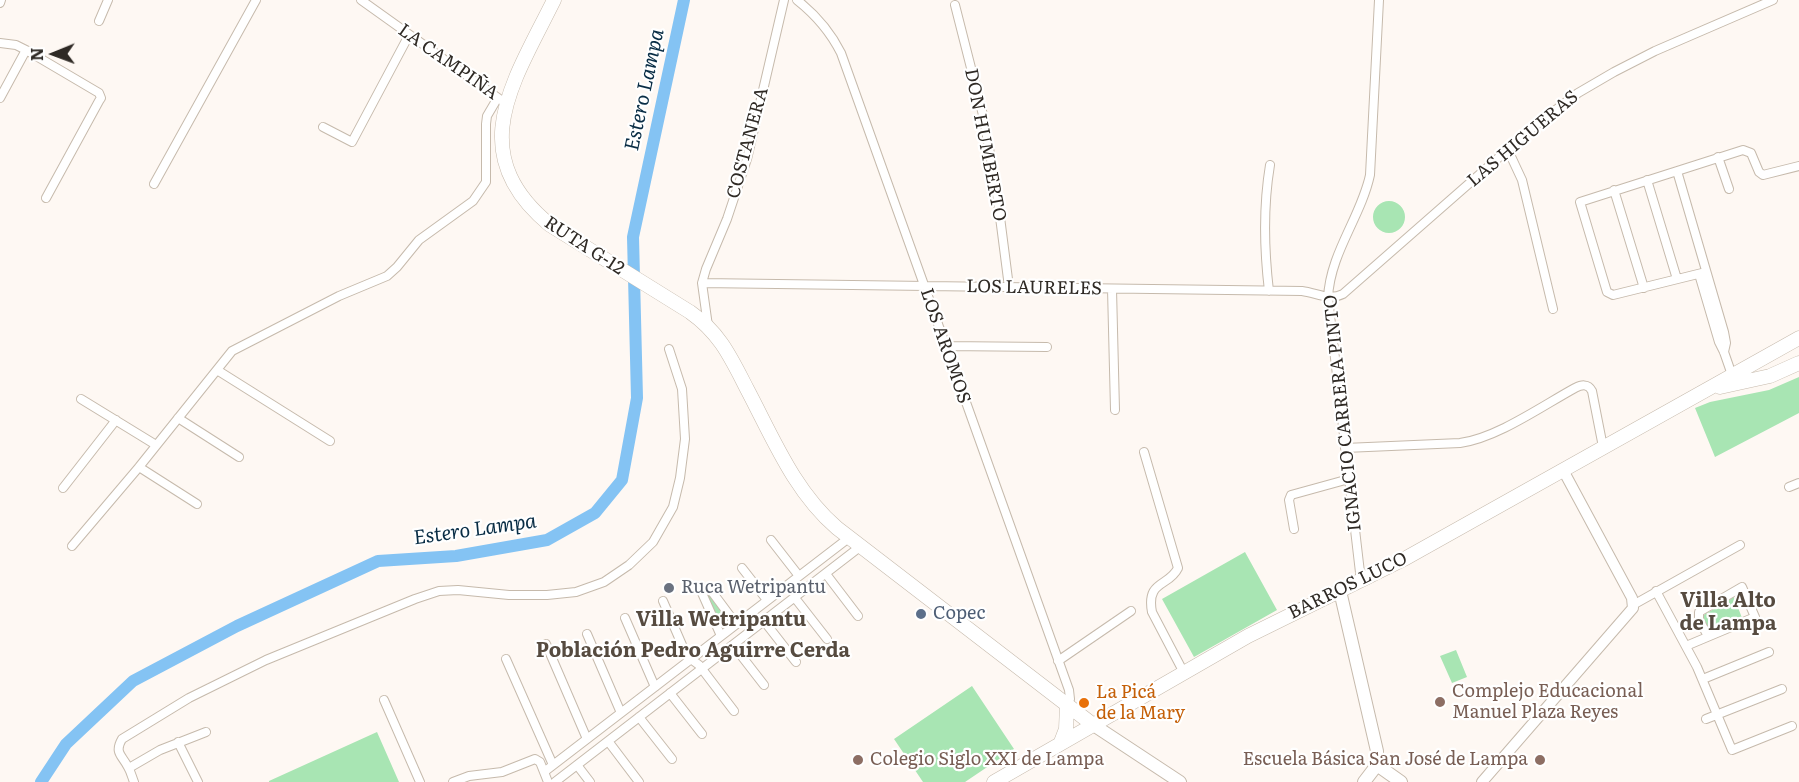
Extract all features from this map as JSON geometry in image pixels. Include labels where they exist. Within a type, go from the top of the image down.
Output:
[{"type":"main road","name":"RUTA G-12","points":[[554,0],[513,84],[502,101],[502,140],[505,164],[512,181],[526,202],[539,217],[690,312],[708,326],[727,350],[800,488],[822,514],[1092,724]]},
{"type":"main road","name":"BARROS LUCO","points":[[993,782],[1271,624],[1361,581],[1799,338]]},
{"type":"main road","name":"BARROS LUCO","points":[[1703,391],[1763,378],[1799,363]]},
{"type":"main road","points":[[1340,591],[1377,751],[1377,765],[1364,782]]},
{"type":"main road","points":[[1061,742],[1065,729],[1067,705]]},
{"type":"main road","points":[[1092,724],[1180,782]]},
{"type":"main road","points":[[1377,765],[1401,782]]},
{"type":"street","points":[[99,21],[108,0]]},
{"type":"street","points":[[154,184],[256,0]]},
{"type":"street","name":"LA CAMPIÑA","points":[[361,0],[502,101]]},
{"type":"street","name":"COSTANERA","points":[[702,284],[747,159],[784,0]]},
{"type":"street","name":"LOS AROMOS","points":[[797,0],[825,27],[841,53],[1070,693],[1067,705]]},
{"type":"street","name":"IGNACIO CARRERA PINTO","points":[[1361,581],[1328,298],[1333,270],[1364,196],[1370,174],[1379,0]]},
{"type":"street","name":"LAS HIGUERAS","points":[[1328,298],[1343,294],[1509,152],[1556,108],[1602,78],[1684,38],[1773,0]]},
{"type":"street","name":"DON HUMBERTO","points":[[955,5],[984,119],[997,194],[1009,287]]},
{"type":"street","points":[[323,127],[352,142],[409,36]]},
{"type":"street","points":[[0,43],[16,45],[26,50],[101,96],[46,198]]},
{"type":"street","points":[[0,98],[26,50]]},
{"type":"street","points":[[72,546],[232,351],[339,296],[387,276],[419,240],[473,201],[486,182],[487,116],[502,101]]},
{"type":"street","points":[[1702,273],[1613,295],[1608,294],[1580,202],[1743,150],[1748,150],[1752,154],[1760,172],[1765,175],[1799,166]]},
{"type":"street","points":[[1509,152],[1522,180],[1553,309]]},
{"type":"street","points":[[1718,158],[1729,189]]},
{"type":"street","points":[[1269,291],[1264,241],[1266,187],[1270,165]]},
{"type":"street","points":[[1677,171],[1718,338],[1732,375]]},
{"type":"street","points":[[1647,180],[1677,279]]},
{"type":"street","points":[[1614,190],[1644,288]]},
{"type":"street","points":[[702,284],[708,326]]},
{"type":"street","name":"LOS LAURELES","points":[[702,284],[1009,287],[1112,292],[1269,291],[1310,292],[1328,298]]},
{"type":"street","name":"LOS LAURELES","points":[[1112,292],[1115,410]]},
{"type":"street","points":[[945,346],[1047,347]]},
{"type":"street","points":[[134,782],[118,748],[122,739],[189,698],[266,660],[415,598],[439,591],[458,590],[509,595],[576,592],[604,582],[629,565],[653,542],[673,507],[680,478],[685,439],[682,389],[669,348]]},
{"type":"street","points":[[217,370],[330,441]]},
{"type":"street","points":[[1345,448],[1473,441],[1578,386],[1584,385],[1592,391],[1603,447]]},
{"type":"street","points":[[81,399],[156,445]]},
{"type":"street","points":[[178,418],[238,457]]},
{"type":"street","points":[[63,488],[116,420]]},
{"type":"street","points":[[1144,452],[1178,568],[1154,591],[1151,602],[1152,612],[1184,673]]},
{"type":"street","points":[[139,467],[197,504]]},
{"type":"street","points":[[1482,782],[1631,611],[1633,605],[1632,598],[1563,470]]},
{"type":"street","points":[[1294,529],[1289,500],[1291,495],[1348,479]]},
{"type":"street","points":[[1789,487],[1799,483]]},
{"type":"street","points":[[544,772],[850,537]]},
{"type":"street","points":[[771,540],[799,576]]},
{"type":"street","points":[[1633,605],[1740,545]]},
{"type":"street","points":[[555,782],[861,546]]},
{"type":"street","points":[[823,558],[858,616]]},
{"type":"street","points":[[742,568],[767,600]]},
{"type":"street","points":[[1686,646],[1755,617],[1742,587],[1699,612],[1699,620],[1708,636]]},
{"type":"street","points":[[721,636],[702,593],[704,588],[710,589],[736,624]]},
{"type":"street","points":[[1656,591],[1703,679],[1732,750],[1792,726]]},
{"type":"street","points":[[795,597],[827,639]]},
{"type":"street","points":[[663,601],[690,660],[697,662],[734,711]]},
{"type":"street","points":[[1058,661],[1131,611]]},
{"type":"street","points":[[625,618],[654,687]]},
{"type":"street","points":[[764,621],[796,662]]},
{"type":"street","points":[[587,633],[621,713]]},
{"type":"street","points":[[546,644],[587,739]]},
{"type":"street","points":[[733,645],[764,685]]},
{"type":"street","points":[[700,652],[703,660],[709,663]]},
{"type":"street","points":[[1703,679],[1769,652]]},
{"type":"street","points":[[506,659],[556,763],[568,772]]},
{"type":"street","points":[[1706,719],[1782,689]]},
{"type":"street","points":[[670,693],[702,734]]},
{"type":"street","points":[[384,700],[420,782]]},
{"type":"street","points":[[639,717],[672,759]]},
{"type":"street","points":[[129,768],[178,742],[206,732]]},
{"type":"street","points":[[608,741],[639,782]]},
{"type":"street","points":[[178,742],[198,782]]},
{"type":"street","points":[[453,782],[469,776],[502,772],[530,760],[537,760],[548,782]]},
{"type":"street","points":[[577,765],[590,782]]},
{"type":"green space","points":[[1389,201],[1401,205],[1405,217],[1401,229],[1389,233],[1377,229],[1373,217],[1377,205]]},
{"type":"green space","points":[[1799,377],[1799,413],[1715,457],[1695,408],[1710,402],[1769,390]]},
{"type":"green space","points":[[1245,552],[1277,610],[1194,657],[1162,599]]},
{"type":"green space","points":[[708,591],[731,623],[721,631],[706,594]]},
{"type":"green space","points":[[1734,597],[1742,618],[1710,631],[1702,616]]},
{"type":"green space","points":[[1456,650],[1467,677],[1452,683],[1440,656]]},
{"type":"green space","points":[[972,686],[1014,749],[965,782],[923,782],[894,739]]},
{"type":"green space","points":[[377,732],[399,782],[269,782],[269,781]]},
{"type":"waterway","name":"Estero Lampa","points":[[41,782],[66,744],[133,681],[237,626],[378,561],[456,556],[547,540],[595,513],[622,480],[637,398],[633,237],[684,0]]},
{"type":"place","name":"Ruca Wetripantu","points":[[669,588]]},
{"type":"place","name":"Copec","points":[[921,614]]},
{"type":"place","name":"Complejo Educacional Manuel Plaza Reyes","points":[[1440,702]]},
{"type":"place","name":"La Picá de la Mary","points":[[1084,703]]},
{"type":"place","name":"Colegio Siglo XXI de Lampa","points":[[858,760]]},
{"type":"place","name":"Escuela Básica San José de Lampa","points":[[1540,760]]},
{"type":"district","name":"Villa Alto de Lampa","points":[[1728,612]]},
{"type":"district","name":"Villa Wetripantu","points":[[721,620]]},
{"type":"district","name":"Población Pedro Aguirre Cerda","points":[[693,651]]}]
